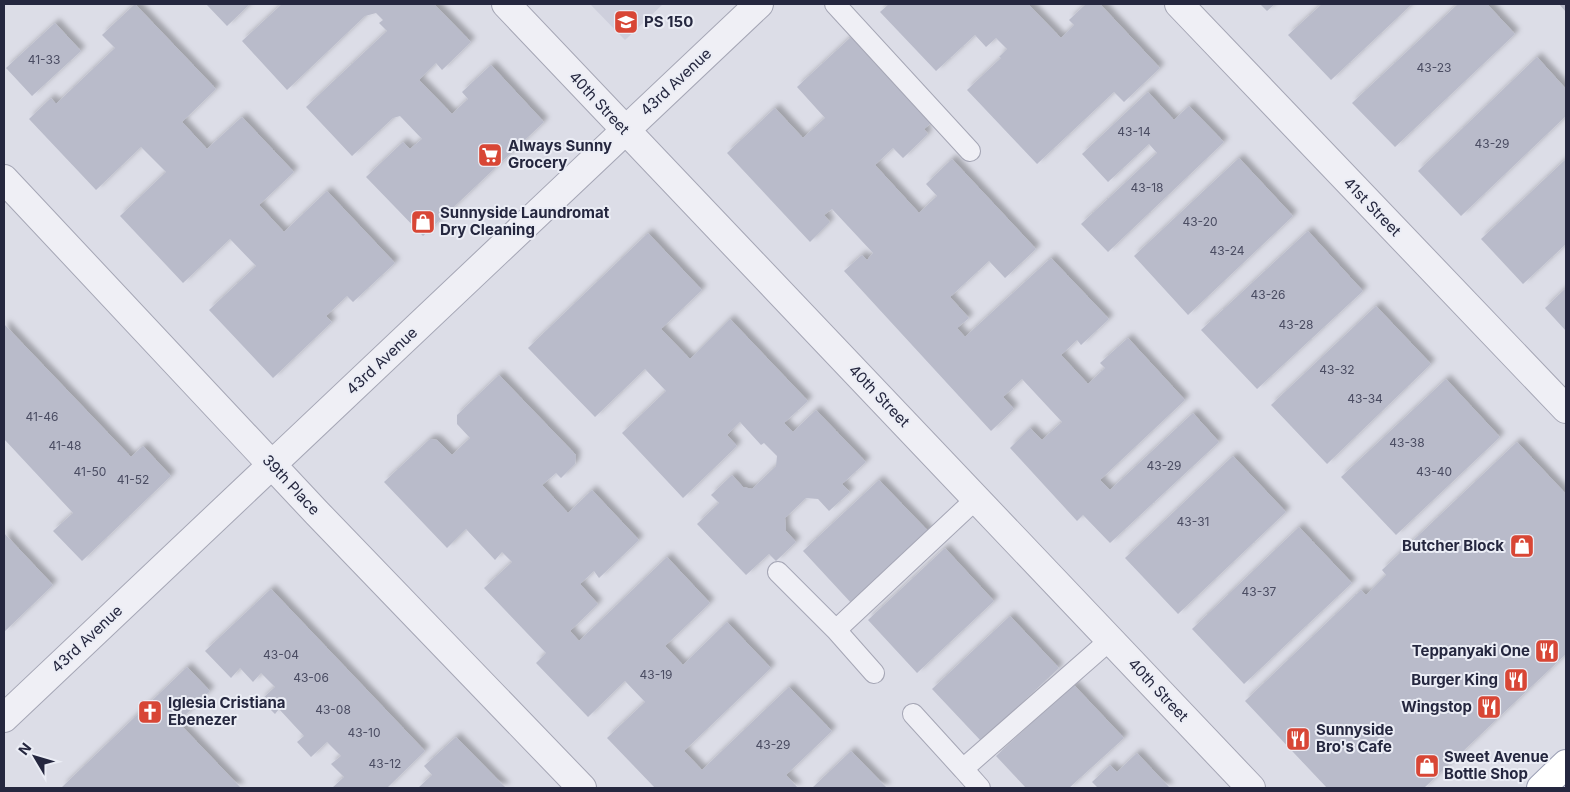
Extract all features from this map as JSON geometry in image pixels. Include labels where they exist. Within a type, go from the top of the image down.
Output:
[{"type":"main road","points":[[1541,788],[1566,764]]},
{"type":"street","name":"40th Street","points":[[506,4],[1251,788]]},
{"type":"street","name":"43rd Avenue","points":[[4,718],[760,4]]},
{"type":"street","name":"41st Street","points":[[1179,4],[1566,410]]},
{"type":"street","name":"39th Place","points":[[4,180],[272,465],[582,788]]},
{"type":"lane","points":[[835,4],[970,151]]},
{"type":"lane","points":[[836,630],[977,498]]},
{"type":"lane","points":[[778,572],[836,630],[874,673]]},
{"type":"lane","points":[[963,769],[1110,640]]},
{"type":"lane","points":[[913,714],[980,788]]},
{"type":"shaded area","name":"PS 150","points":[[590,4],[663,4],[625,40]]},
{"type":"building","points":[[135,4],[216,89],[182,122],[207,149],[242,117],[294,172],[259,205],[284,232],[327,191],[395,263],[353,302],[347,296],[326,316],[332,322],[273,378],[209,310],[256,266],[230,239],[183,283],[120,216],[166,172],[141,147],[96,190],[29,119],[51,98],[56,104],[115,48],[102,35]]},
{"type":"building","points":[[206,4],[250,4],[227,26]]},
{"type":"building","points":[[282,4],[434,4],[471,42],[442,70],[436,63],[419,80],[452,114],[468,99],[462,92],[491,65],[544,122],[423,236],[366,177],[403,142],[410,149],[422,139],[400,116],[393,118],[352,156],[306,107],[387,31],[379,23],[383,20],[376,13],[365,16],[287,90],[242,41]]},
{"type":"building","points":[[889,4],[1028,4],[1061,38],[1074,25],[1069,20],[1086,4],[1100,4],[1160,68],[1124,102],[1114,92],[1037,164],[967,90],[1001,58],[999,57],[1007,49],[996,38],[986,47],[975,35],[936,71],[880,12]]},
{"type":"building","points":[[1260,4],[1275,4],[1267,11]]},
{"type":"building","points":[[1322,4],[1412,4],[1331,80],[1288,35]]},
{"type":"building","points":[[1458,4],[1487,4],[1515,34],[1395,147],[1352,103]]},
{"type":"building","points":[[1559,4],[1566,4],[1566,12]]},
{"type":"building","points":[[55,23],[81,51],[32,96],[6,68]]},
{"type":"building","points":[[851,37],[931,123],[924,129],[928,134],[903,158],[893,148],[875,165],[919,213],[937,196],[926,184],[952,159],[1036,249],[1005,278],[989,261],[950,297],[969,318],[957,328],[965,337],[1051,258],[1109,319],[1081,345],[1077,340],[1061,355],[1088,384],[1105,368],[1100,363],[1128,338],[1185,400],[1100,480],[1110,490],[1193,413],[1219,442],[1110,543],[1083,515],[1077,521],[1010,448],[1030,428],[1042,440],[1062,422],[1022,379],[1003,397],[1014,409],[991,431],[844,271],[862,255],[867,260],[873,253],[832,209],[824,215],[830,222],[810,242],[727,153],[775,108],[803,138],[825,118],[797,87]]},
{"type":"building","points":[[1537,57],[1566,89],[1566,116],[1461,216],[1418,171]]},
{"type":"building","points":[[1148,92],[1174,120],[1189,106],[1224,142],[1108,252],[1081,224],[1157,153],[1149,144],[1108,182],[1082,154]]},
{"type":"building","points":[[1239,158],[1293,216],[1188,315],[1134,256]]},
{"type":"building","points":[[1566,159],[1566,244],[1523,284],[1481,239]]},
{"type":"building","points":[[1308,231],[1363,291],[1257,389],[1201,330]]},
{"type":"building","points":[[648,233],[702,290],[661,329],[690,359],[730,319],[808,401],[784,423],[793,432],[816,410],[866,462],[842,484],[850,492],[829,511],[818,499],[806,498],[785,518],[786,531],[796,542],[776,561],[769,554],[746,575],[697,524],[719,503],[711,495],[732,475],[743,487],[752,489],[776,466],[777,456],[764,443],[761,445],[740,422],[727,435],[737,446],[683,498],[622,433],[666,391],[645,369],[595,417],[528,348]]},
{"type":"building","points":[[1566,288],[1566,331],[1545,308]]},
{"type":"building","points":[[1376,306],[1431,364],[1327,464],[1271,405]]},
{"type":"building","points":[[4,324],[131,457],[143,446],[171,476],[82,561],[53,531],[73,513],[4,439]]},
{"type":"building","points":[[499,375],[576,455],[575,464],[561,478],[556,473],[542,485],[568,513],[592,490],[639,540],[599,578],[594,571],[580,584],[598,604],[570,631],[579,641],[667,557],[710,603],[665,646],[683,665],[727,622],[771,668],[684,751],[702,770],[789,687],[832,731],[786,775],[798,788],[655,788],[607,738],[645,702],[625,681],[588,717],[536,663],[546,653],[484,588],[512,562],[502,552],[495,560],[466,529],[447,548],[384,482],[430,439],[437,440],[452,455],[470,438],[457,424],[457,415]]},
{"type":"building","points":[[1446,379],[1500,437],[1396,535],[1341,477]]},
{"type":"building","points":[[1517,442],[1566,494],[1566,654],[1424,788],[1327,788],[1245,701],[1361,590],[1366,595],[1386,575],[1382,570]]},
{"type":"building","points":[[1233,456],[1286,512],[1178,614],[1125,558]]},
{"type":"building","points":[[879,480],[930,533],[853,605],[803,551]]},
{"type":"building","points":[[1299,527],[1352,583],[1244,684],[1192,629]]},
{"type":"building","points":[[4,533],[53,585],[4,632]]},
{"type":"building","points":[[945,548],[994,601],[917,673],[868,620]]},
{"type":"building","points":[[271,589],[425,751],[387,788],[332,788],[344,777],[331,764],[341,756],[327,742],[311,757],[297,742],[304,736],[279,709],[275,714],[261,700],[275,687],[261,673],[253,682],[240,668],[231,678],[205,651]]},
{"type":"building","points":[[1010,616],[1059,668],[981,741],[932,689]]},
{"type":"building","points":[[187,667],[210,691],[178,722],[241,788],[61,788]]},
{"type":"building","points":[[1073,684],[1124,738],[1069,788],[1026,788],[996,756]]},
{"type":"building","points":[[456,737],[506,788],[418,788],[432,775],[424,766]]},
{"type":"building","points":[[851,751],[887,788],[812,788]]},
{"type":"building","points":[[1137,753],[1170,788],[1098,788],[1092,782],[1110,765],[1117,772]]},
{"type":"place","name":"PS 150","points":[[626,22]]},
{"type":"place","name":"Always Sunny Grocery","points":[[490,155]]},
{"type":"place","name":"Sunnyside Laundromat Dry Cleaning","points":[[423,222]]},
{"type":"place","name":"Butcher Block","points":[[1522,546]]},
{"type":"place","name":"Teppanyaki One","points":[[1547,651]]},
{"type":"place","name":"Burger King","points":[[1516,680]]},
{"type":"place","name":"Wingstop","points":[[1489,707]]},
{"type":"place","name":"Iglesia Cristiana Ebenezer","points":[[150,712]]},
{"type":"place","name":"Sunnyside Bro's Cafe","points":[[1298,739]]},
{"type":"place","name":"Sweet Avenue Bottle Shop","points":[[1427,766]]}]
